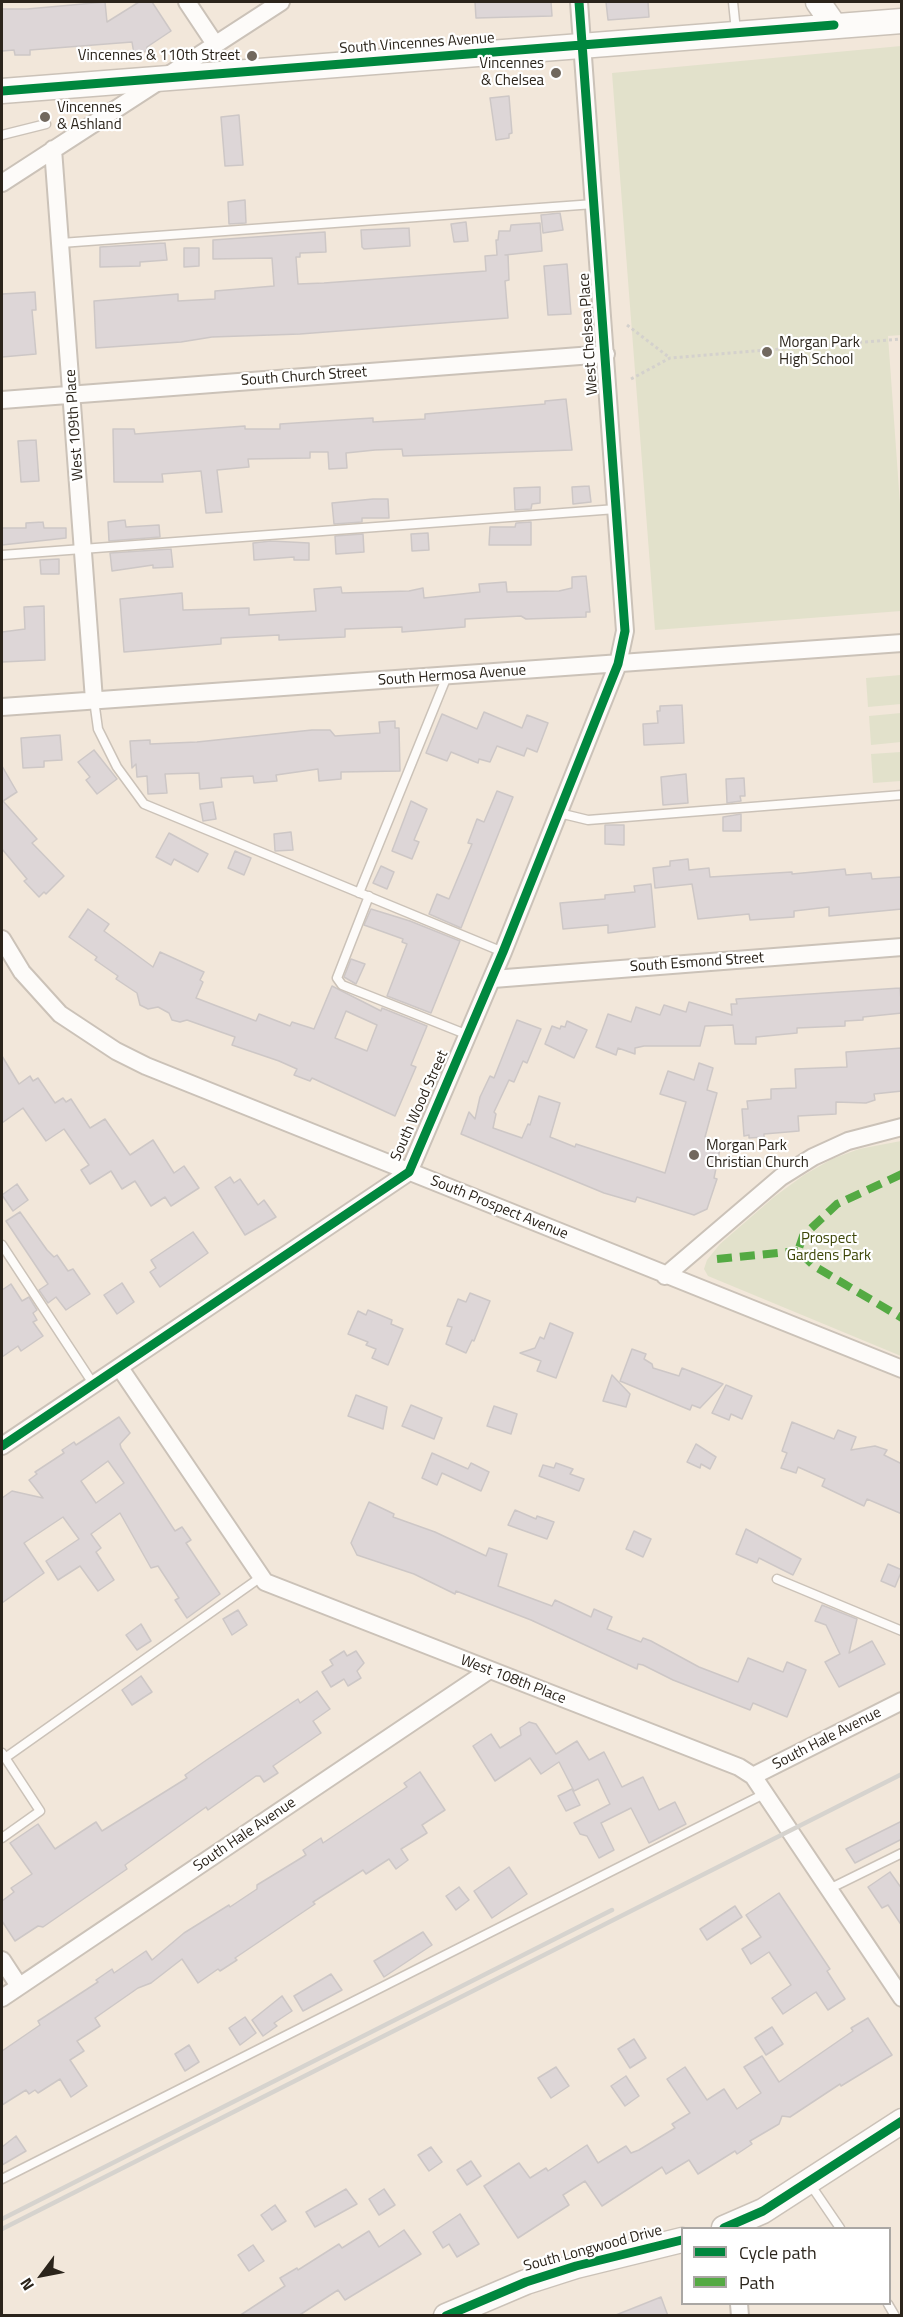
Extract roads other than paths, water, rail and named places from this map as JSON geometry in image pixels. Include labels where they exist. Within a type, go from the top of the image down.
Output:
[{"type":"main road","points":[[818,2],[834,26]]},
{"type":"main road","name":"South Vincennes Avenue","points":[[2,91],[902,21]]},
{"type":"main road","points":[[732,2227],[763,2211],[902,2121]]},
{"type":"main road","name":"South Longwood Drive","points":[[446,2316],[526,2282],[566,2269],[681,2240]]},
{"type":"street","points":[[188,2],[215,44]]},
{"type":"street","points":[[2,183],[162,77],[281,2]]},
{"type":"street","name":"West Chelsea Place","points":[[579,2],[625,631],[618,664]]},
{"type":"street","name":"West 109th Place","points":[[53,149],[94,700]]},
{"type":"street","name":"South Church Street","points":[[2,400],[606,354]]},
{"type":"street","name":"South Hermosa Avenue","points":[[2,707],[902,643]]},
{"type":"street","name":"South Wood Street","points":[[2,1446],[409,1172],[493,979],[618,664]]},
{"type":"street","name":"South Prospect Avenue","points":[[2,939],[41,996],[60,1014],[116,1051],[665,1276],[902,1369]]},
{"type":"street","name":"South Esmond Street","points":[[493,979],[902,947]]},
{"type":"street","points":[[665,1276],[773,1184],[813,1157],[848,1141],[902,1127]]},
{"type":"street","name":"West 108th Place","points":[[120,1368],[265,1582],[488,1671],[739,1767],[753,1776],[902,1998]]},
{"type":"street","name":"South Hale Avenue","points":[[2,1998],[488,1671]]},
{"type":"street","name":"South Hale Avenue","points":[[753,1776],[902,1701]]},
{"type":"street","points":[[2,1960],[19,1986]]},
{"type":"lane","points":[[733,2],[736,34]]},
{"type":"lane","points":[[2,135],[46,124]]},
{"type":"lane","points":[[61,243],[594,204]]},
{"type":"lane","points":[[2,555],[616,508]]},
{"type":"lane","points":[[359,893],[447,676]]},
{"type":"lane","points":[[94,700],[98,729],[117,767],[144,804],[503,952]]},
{"type":"lane","points":[[559,813],[588,820],[902,795]]},
{"type":"lane","points":[[369,896],[338,978],[342,985],[468,1035]]},
{"type":"lane","points":[[2,1245],[94,1385]]},
{"type":"lane","points":[[2,1838],[40,1811],[3,1756],[261,1577]]},
{"type":"lane","points":[[777,1579],[902,1631]]},
{"type":"lane","points":[[2,2179],[766,1793]]},
{"type":"lane","points":[[829,1889],[902,1853]]},
{"type":"lane","points":[[808,2182],[839,2227]]},
{"type":"railway","points":[[2,2229],[902,1774]]},
{"type":"railway","points":[[2,2219],[612,1910]]},
{"type":"place","name":"Vincennes & 110th Street","points":[[252,56]]},
{"type":"place","name":"Vincennes & Chelsea","points":[[556,73]]},
{"type":"place","name":"Vincennes & Ashland","points":[[45,117]]},
{"type":"place","name":"Morgan Park High School","points":[[767,352]]},
{"type":"place","name":"Morgan Park Christian Church","points":[[694,1155]]},
{"type":"park label","name":"Prospect Gardens Park","points":[[829,1248]]}]
